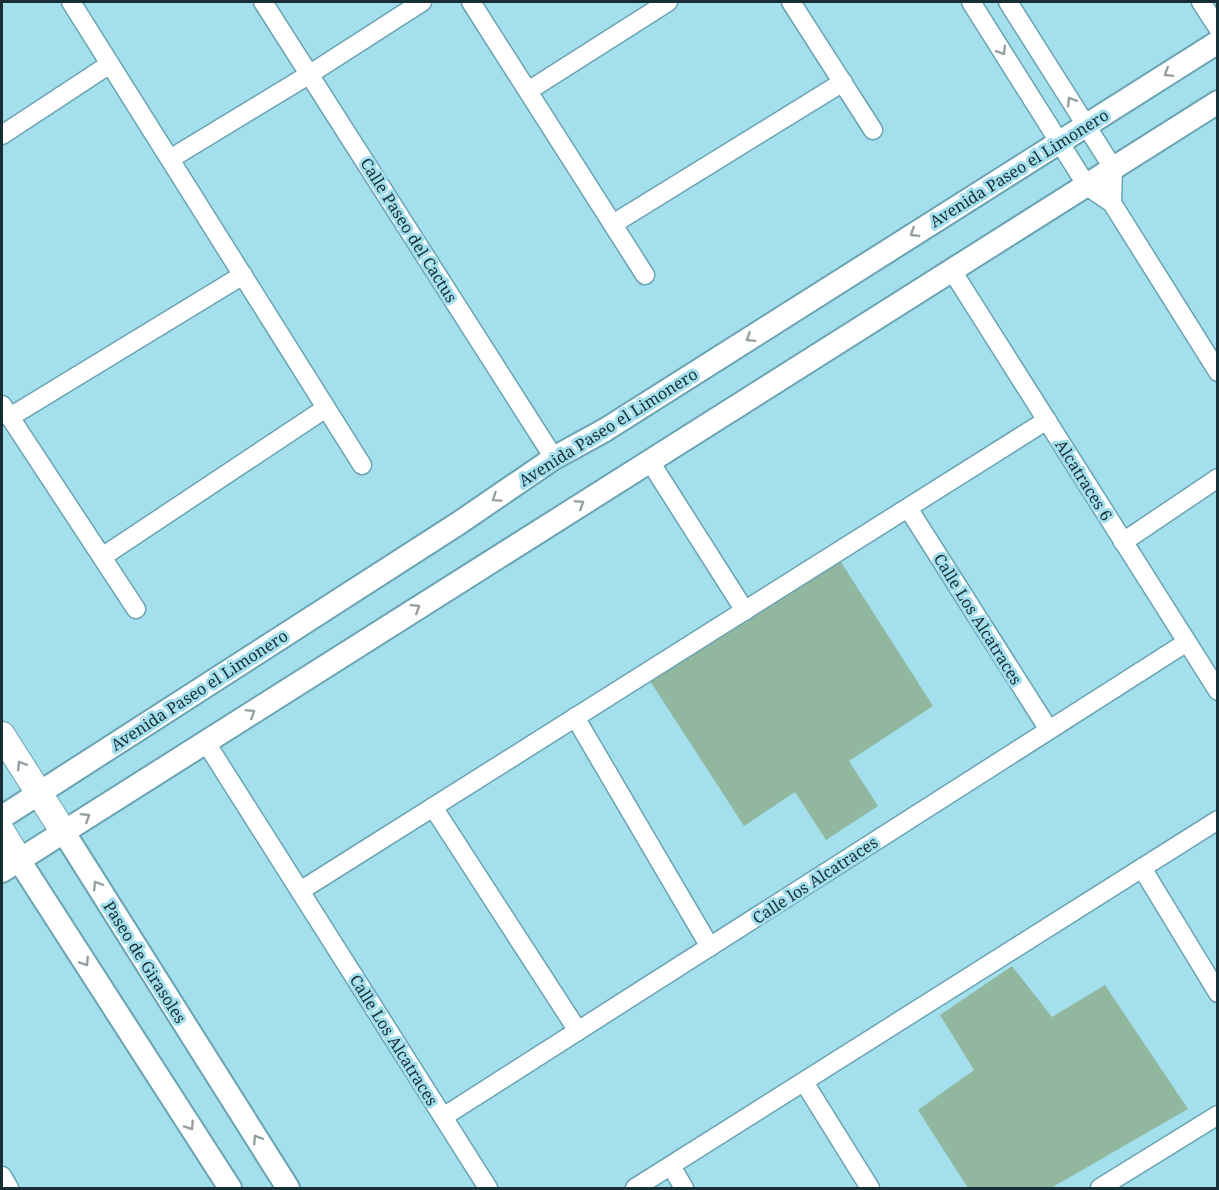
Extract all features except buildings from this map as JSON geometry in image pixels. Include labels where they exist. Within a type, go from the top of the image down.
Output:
[{"type":"main road","name":"Paseo de Girasoles","points":[[2,735],[63,831]]},
{"type":"main road","points":[[2,832],[10,866]]},
{"type":"street","points":[[71,2],[362,465]]},
{"type":"street","name":"Calle Paseo del Cactus","points":[[263,2],[554,458]]},
{"type":"street","points":[[170,159],[310,74],[422,2]]},
{"type":"street","points":[[471,2],[645,274]]},
{"type":"street","points":[[528,91],[668,2]]},
{"type":"street","points":[[791,2],[873,130]]},
{"type":"street","points":[[971,2],[1087,186],[1112,203],[1218,372]]},
{"type":"street","points":[[1008,2],[1113,168],[1112,203]]},
{"type":"street","points":[[1201,2],[1218,28]]},
{"type":"street","name":"Avenida Paseo el Limonero","points":[[2,817],[459,523],[554,458],[605,430],[1218,42]]},
{"type":"street","points":[[2,135],[110,64]]},
{"type":"street","points":[[613,224],[843,82]]},
{"type":"street","points":[[230,1188],[10,866],[1218,102]]},
{"type":"street","name":"Alcatraces 6","points":[[951,269],[1218,691]]},
{"type":"street","points":[[136,609],[6,411],[243,275]]},
{"type":"street","points":[[102,557],[326,408]]},
{"type":"street","points":[[300,891],[1047,420]]},
{"type":"street","points":[[650,460],[745,611]]},
{"type":"street","points":[[1124,542],[1218,478]]},
{"type":"street","name":"Calle Los Alcatraces","points":[[908,508],[1049,730]]},
{"type":"street","name":"Calle los Alcatraces","points":[[443,1117],[1187,642]]},
{"type":"street","points":[[575,717],[710,947]]},
{"type":"street","name":"Calle Los Alcatraces","points":[[205,741],[488,1188]]},
{"type":"street","points":[[433,807],[578,1031]]},
{"type":"street","points":[[635,1188],[1218,820]]},
{"type":"street","name":"Paseo de Girasoles","points":[[63,831],[288,1188]]},
{"type":"street","points":[[1142,868],[1218,993]]},
{"type":"street","points":[[804,1082],[870,1188]]},
{"type":"street","points":[[1105,1187],[1218,1115]]},
{"type":"street","points":[[671,1166],[684,1188]]},
{"type":"street","points":[[2,1176],[9,1188]]},
{"type":"green space","points":[[839,559],[933,706],[849,761],[878,806],[826,840],[795,792],[744,826],[650,681]]},
{"type":"green space","points":[[1012,966],[1052,1017],[1105,985],[1188,1109],[1051,1188],[968,1188],[918,1110],[974,1070],[940,1015]]}]
